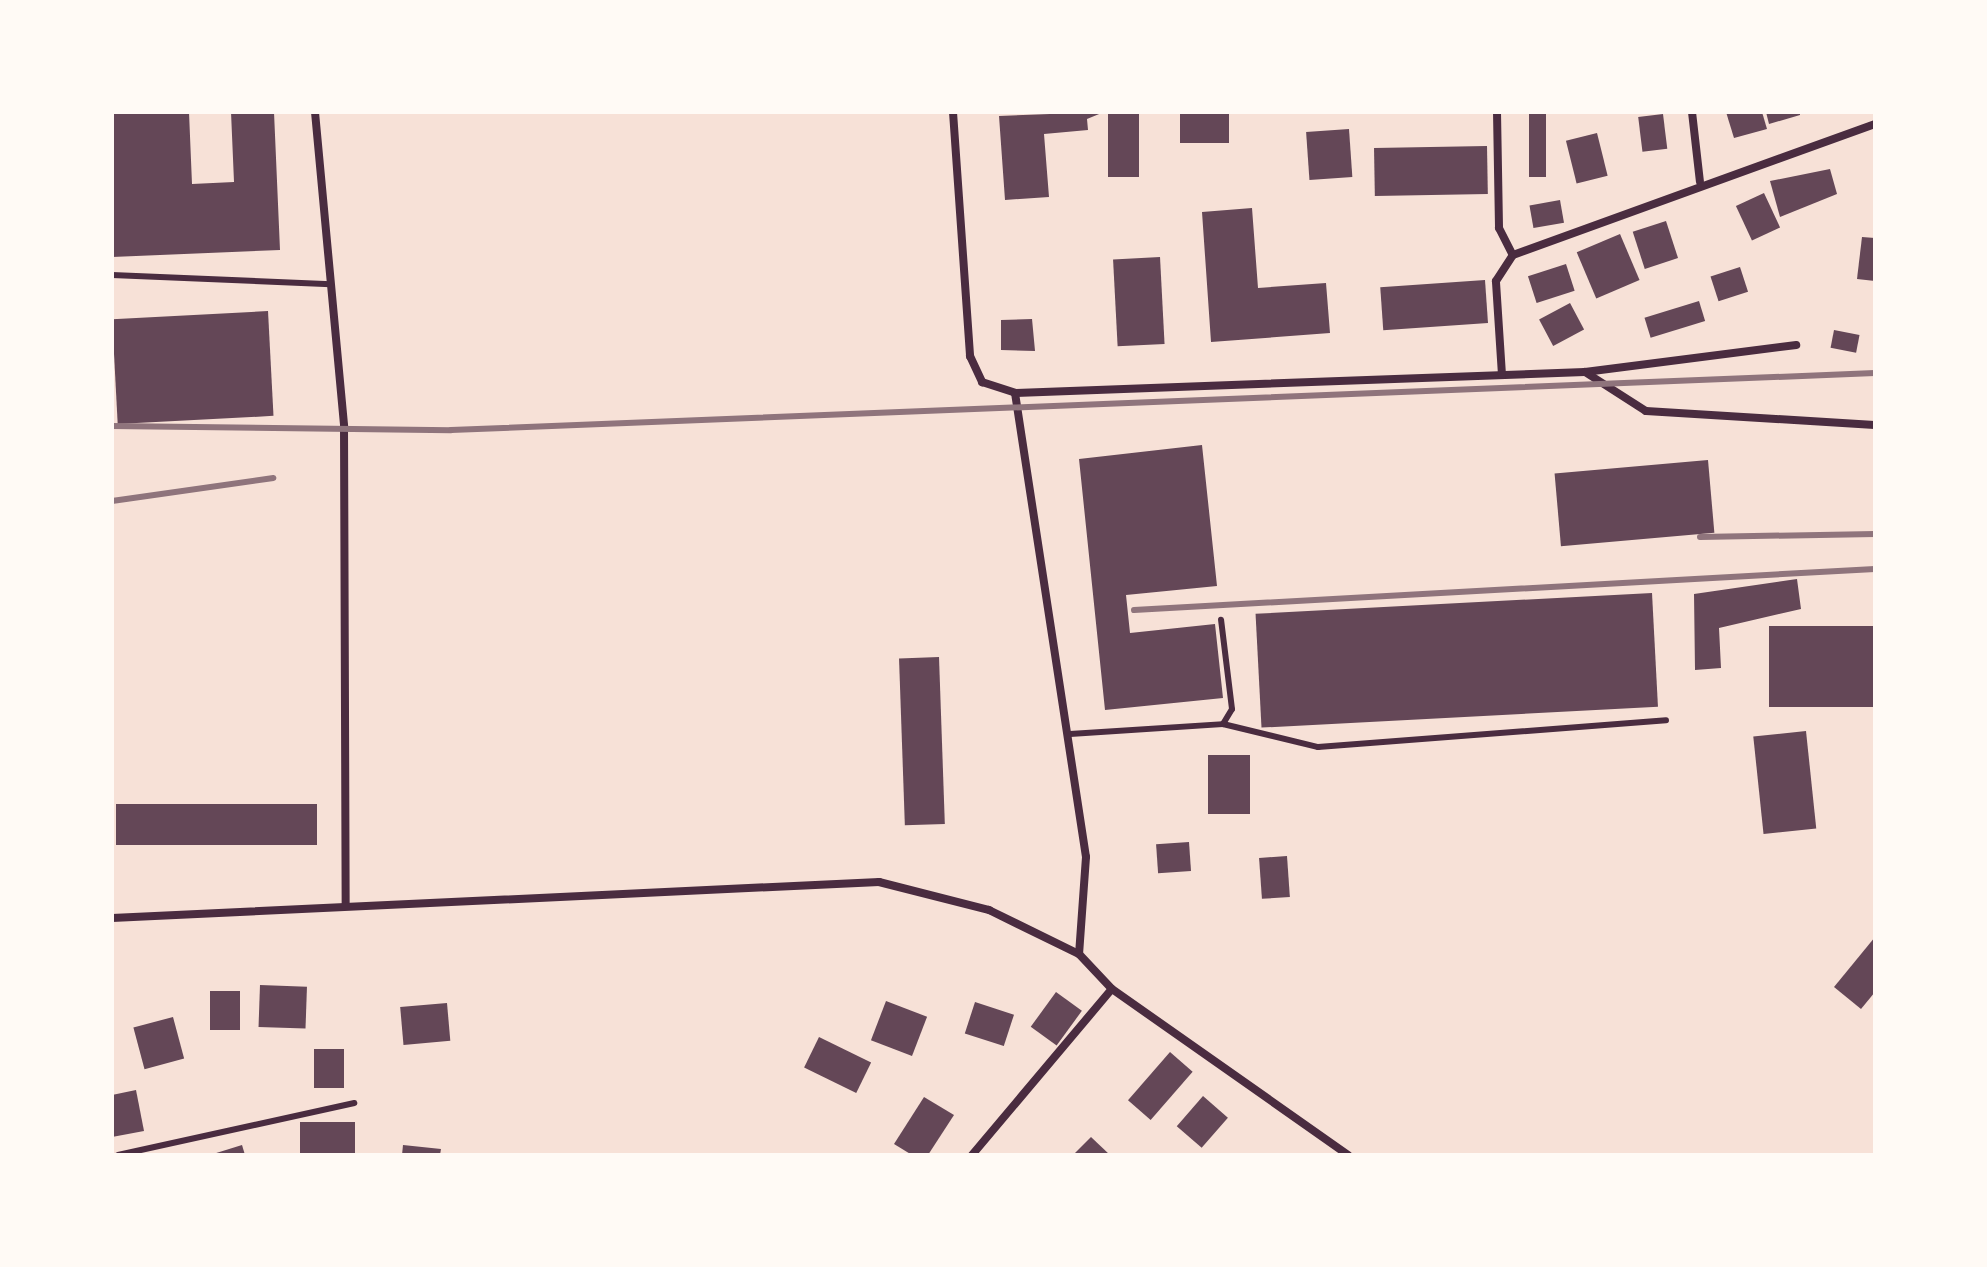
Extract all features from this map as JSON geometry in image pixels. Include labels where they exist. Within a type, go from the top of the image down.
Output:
[{"type":"street","points":[[315,112],[344,426],[346,904]]},
{"type":"street","points":[[953,112],[970,356],[982,382],[1015,393],[1585,372],[1796,345]]},
{"type":"street","points":[[1497,112],[1499,228],[1513,255]]},
{"type":"street","points":[[1692,112],[1700,182]]},
{"type":"street","points":[[1502,375],[1496,281],[1513,255],[1700,182],[1875,124]]},
{"type":"street","points":[[1585,372],[1646,411],[1875,425]]},
{"type":"street","points":[[1015,393],[1070,734],[1086,857],[1079,954]]},
{"type":"street","points":[[112,918],[346,904],[879,882],[989,910],[1079,954],[1112,989],[1348,1155]]},
{"type":"street","points":[[972,1155],[1112,989]]},
{"type":"lane","points":[[112,275],[331,284]]},
{"type":"lane","points":[[1221,620],[1232,709],[1223,724]]},
{"type":"lane","points":[[1070,734],[1223,724],[1318,747],[1666,720]]},
{"type":"lane","points":[[118,1155],[354,1103]]},
{"type":"building","points":[[112,112],[189,112],[192,184],[234,182],[231,112],[274,112],[280,250],[112,257]]},
{"type":"building","points":[[1104,112],[1087,119],[1088,130],[1044,134],[1049,197],[1005,200],[999,116]]},
{"type":"building","points":[[1108,112],[1139,112],[1139,177],[1108,177]]},
{"type":"building","points":[[1180,112],[1229,112],[1229,143],[1180,143]]},
{"type":"building","points":[[1529,112],[1546,112],[1546,177],[1529,177]]},
{"type":"building","points":[[1726,112],[1762,112],[1767,129],[1734,138]]},
{"type":"building","points":[[1766,112],[1800,112],[1800,115],[1769,124]]},
{"type":"building","points":[[1663,114],[1667,149],[1642,152],[1638,117]]},
{"type":"building","points":[[1349,129],[1352,177],[1309,180],[1306,132]]},
{"type":"building","points":[[1597,133],[1608,176],[1577,183],[1566,141]]},
{"type":"building","points":[[1487,146],[1488,194],[1375,196],[1374,148]]},
{"type":"building","points":[[1830,169],[1837,194],[1780,217],[1770,181]]},
{"type":"building","points":[[1764,193],[1780,227],[1752,241],[1736,206]]},
{"type":"building","points":[[1560,200],[1564,223],[1533,228],[1529,205]]},
{"type":"building","points":[[1252,208],[1258,288],[1326,283],[1330,333],[1211,342],[1202,212]]},
{"type":"building","points":[[1666,221],[1678,258],[1645,269],[1633,232]]},
{"type":"building","points":[[1620,234],[1640,280],[1596,298],[1577,252]]},
{"type":"building","points":[[1862,237],[1875,238],[1875,281],[1857,279]]},
{"type":"building","points":[[1160,257],[1165,344],[1118,346],[1113,259]]},
{"type":"building","points":[[1566,264],[1575,291],[1537,303],[1528,276]]},
{"type":"building","points":[[1740,267],[1748,292],[1719,301],[1711,277]]},
{"type":"building","points":[[1485,280],[1488,323],[1383,330],[1380,287]]},
{"type":"building","points":[[1699,301],[1705,321],[1651,338],[1644,318]]},
{"type":"building","points":[[1570,303],[1584,329],[1553,346],[1539,319]]},
{"type":"building","points":[[268,311],[273,416],[118,424],[112,319]]},
{"type":"building","points":[[1032,319],[1035,351],[1001,350],[1001,320]]},
{"type":"building","points":[[1834,330],[1860,335],[1856,353],[1831,348]]},
{"type":"building","points":[[1202,445],[1217,586],[1126,595],[1130,633],[1215,624],[1223,698],[1105,710],[1079,459]]},
{"type":"building","points":[[1708,460],[1714,533],[1561,546],[1555,473]]},
{"type":"building","points":[[1797,579],[1801,609],[1719,628],[1721,668],[1695,670],[1694,594]]},
{"type":"building","points":[[1652,593],[1658,707],[1262,728],[1256,614]]},
{"type":"building","points":[[1769,626],[1875,626],[1875,707],[1769,707]]},
{"type":"building","points":[[939,657],[945,824],[905,825],[899,658]]},
{"type":"building","points":[[1806,731],[1816,828],[1764,834],[1753,737]]},
{"type":"building","points":[[1208,755],[1250,755],[1250,814],[1208,814]]},
{"type":"building","points":[[116,804],[317,804],[317,845],[116,845]]},
{"type":"building","points":[[1189,842],[1191,871],[1158,873],[1156,844]]},
{"type":"building","points":[[1287,856],[1290,897],[1262,899],[1259,858]]},
{"type":"building","points":[[1875,937],[1875,992],[1861,1009],[1834,987]]},
{"type":"building","points":[[260,985],[307,987],[306,1029],[259,1027]]},
{"type":"building","points":[[210,991],[240,991],[240,1030],[210,1030]]},
{"type":"building","points":[[1056,992],[1082,1011],[1057,1046],[1031,1027]]},
{"type":"building","points":[[886,1001],[927,1017],[912,1056],[871,1040]]},
{"type":"building","points":[[975,1002],[1014,1015],[1004,1046],[965,1033]]},
{"type":"building","points":[[447,1003],[450,1041],[403,1045],[400,1007]]},
{"type":"building","points":[[173,1017],[184,1059],[145,1069],[133,1028]]},
{"type":"building","points":[[819,1037],[871,1062],[856,1093],[804,1068]]},
{"type":"building","points":[[314,1049],[344,1049],[344,1088],[314,1088]]},
{"type":"building","points":[[1170,1052],[1193,1072],[1151,1120],[1128,1100]]},
{"type":"building","points":[[136,1090],[144,1131],[112,1137],[112,1095]]},
{"type":"building","points":[[1203,1096],[1228,1118],[1202,1148],[1177,1126]]},
{"type":"building","points":[[924,1097],[954,1115],[928,1155],[912,1155],[894,1144]]},
{"type":"building","points":[[300,1122],[355,1122],[355,1155],[300,1155]]},
{"type":"building","points":[[1091,1137],[1110,1155],[1073,1155]]},
{"type":"building","points":[[242,1145],[245,1155],[213,1154]]},
{"type":"building","points":[[403,1145],[441,1149],[440,1155],[402,1155]]},
{"type":"railway","points":[[112,426],[451,430],[1875,373]]},
{"type":"railway","points":[[112,501],[273,478]]},
{"type":"railway","points":[[1700,537],[1875,534]]},
{"type":"railway","points":[[1134,610],[1875,569]]}]
